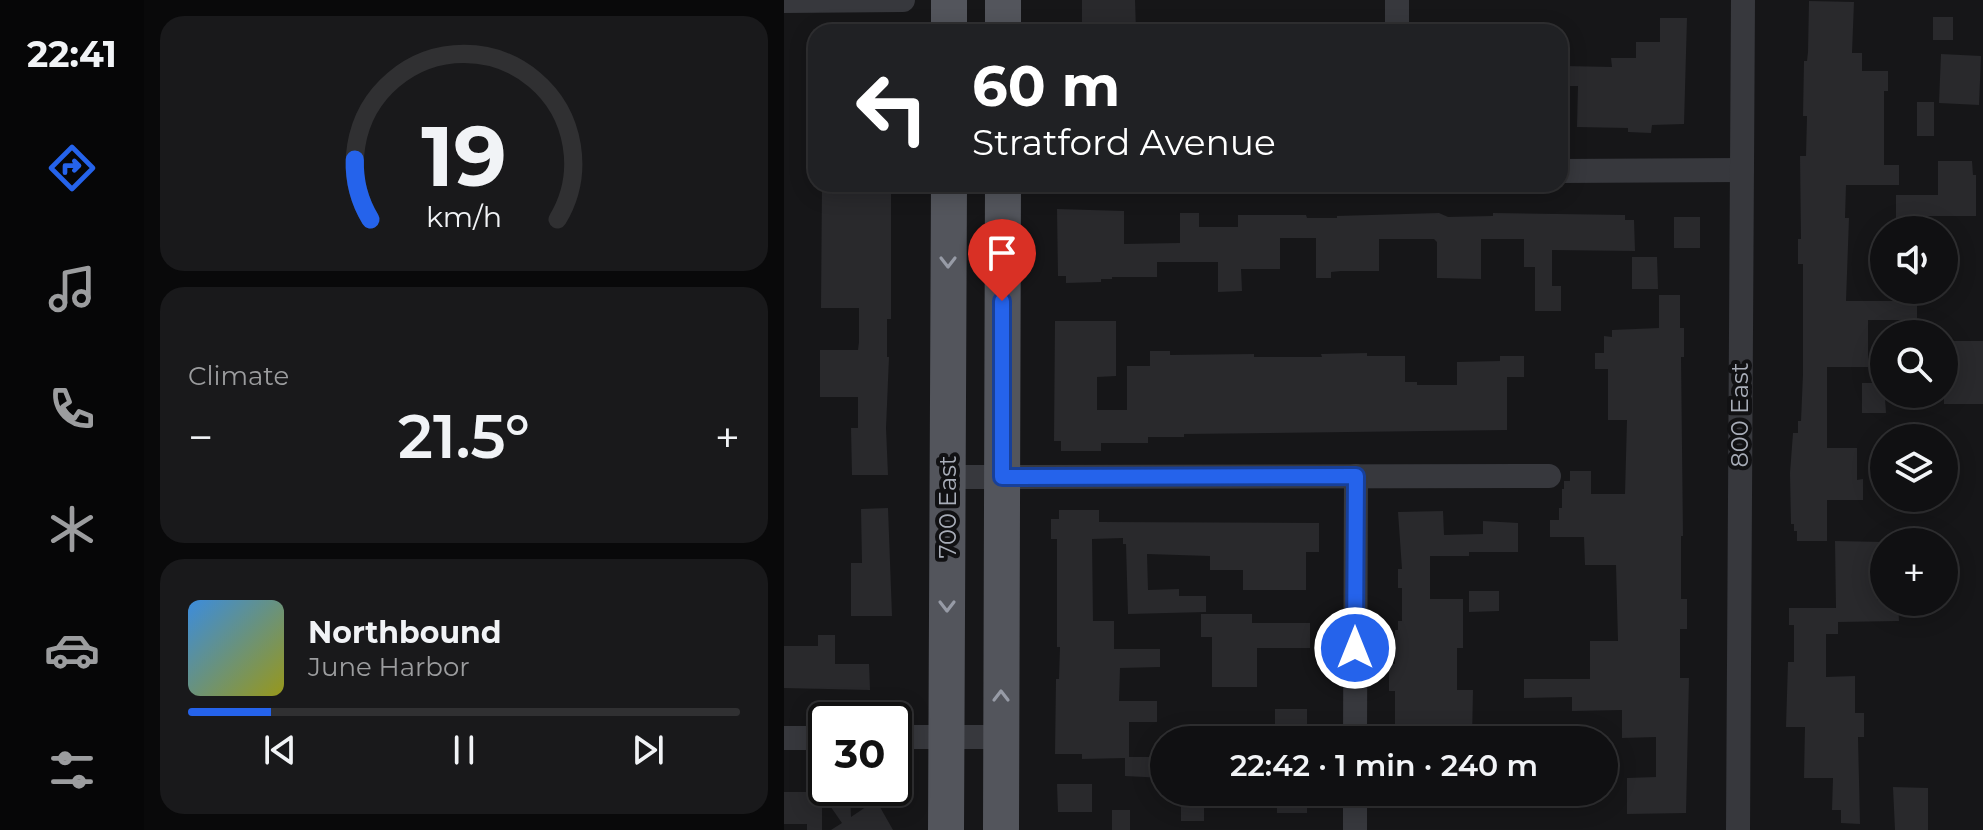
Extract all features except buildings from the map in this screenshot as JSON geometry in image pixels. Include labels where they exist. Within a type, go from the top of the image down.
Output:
[{"type":"main road","points":[[949,0],[949,24]]},
{"type":"main road","points":[[1003,0],[1003,24]]},
{"type":"main road","name":"700 East","points":[[946,830],[949,192]]},
{"type":"main road","points":[[1001,830],[1003,192]]},
{"type":"street","points":[[784,1],[903,0]]},
{"type":"street","points":[[1397,0],[1397,24]]},
{"type":"street","name":"800 East","points":[[1738,830],[1743,0]]},
{"type":"street","points":[[1568,171],[1742,170]]},
{"type":"street","points":[[1355,726],[1356,476]]},
{"type":"street","points":[[948,477],[1549,476]]},
{"type":"street","points":[[912,737],[1001,737]]},
{"type":"street","points":[[784,738],[808,738]]},
{"type":"street","points":[[1355,806],[1355,830]]},
{"type":"route","points":[[1002,301],[1002,477],[1356,476],[1355,648]]}]
